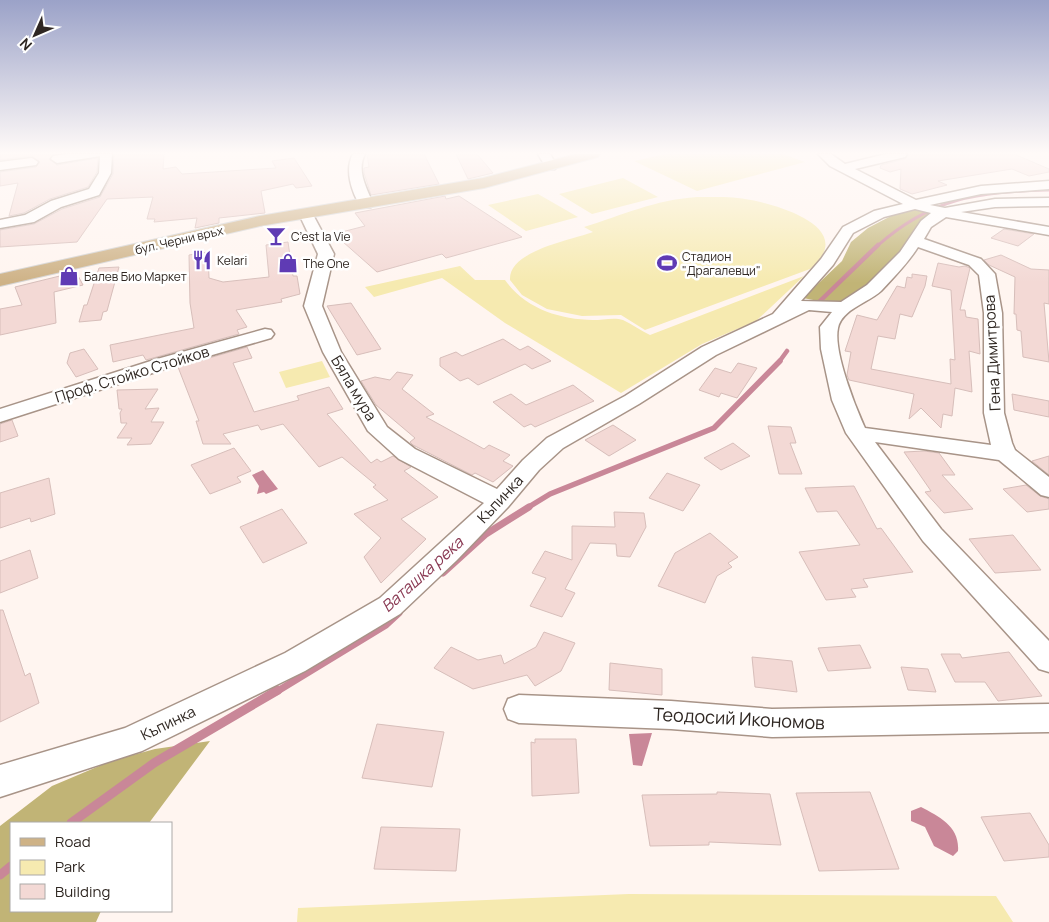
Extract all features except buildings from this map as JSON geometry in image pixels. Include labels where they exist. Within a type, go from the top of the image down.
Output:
[{"type":"main road","name":"бул. Черни връх","points":[[0,280],[260,221],[407,197]]},
{"type":"street","points":[[0,224],[34,216],[56,204],[76,197]]},
{"type":"street","points":[[363,197],[366,204]]},
{"type":"street","points":[[900,197],[918,206],[940,212],[1049,231]]},
{"type":"street","points":[[773,319],[786,308],[827,262],[848,230],[867,218],[918,206],[940,197]]},
{"type":"street","points":[[1049,202],[995,203],[940,212],[931,219],[916,241],[873,289],[844,307],[829,327],[830,349],[842,400],[857,433],[932,535],[1049,660]]},
{"type":"street","name":"Бяла мура","points":[[306,214],[326,254],[313,306],[318,323],[332,352],[380,430],[407,454],[500,501]]},
{"type":"street","name":"Гена Димитрова","points":[[916,241],[975,262],[987,274],[993,313],[994,413],[1005,454]]},
{"type":"street","name":"Къпинка","points":[[0,781],[131,741],[295,662],[390,606],[448,553],[500,501],[531,465],[555,443],[632,400],[709,352],[773,319],[786,316],[806,305],[844,307]]},
{"type":"street","name":"Проф. Стойко Стойков","points":[[0,416],[164,363],[265,334]]},
{"type":"street","points":[[857,433],[1005,454],[1049,489]]},
{"type":"street","name":"Теодосий Икономов","points":[[519,709],[671,715],[772,723],[1049,718]]},
{"type":"green space","points":[[524,197],[543,197],[578,217],[526,231],[488,205]]},
{"type":"green space","points":[[564,197],[658,197],[592,214]]},
{"type":"green space","name":"Стадион \"Драгалевци\"","points":[[724,197],[744,199],[764,203],[796,214],[821,231],[825,242],[823,255],[810,269],[645,330],[621,315],[582,316],[547,309],[522,295],[510,280],[512,270],[519,261],[530,254],[542,248],[593,232],[584,227],[639,209],[681,199]]},
{"type":"green space","points":[[460,266],[475,280],[505,280],[513,290],[533,305],[556,315],[593,320],[620,319],[650,335],[804,276],[756,321],[702,344],[621,393],[505,323],[442,278],[374,297],[365,287]]},
{"type":"green space","points":[[322,361],[330,377],[286,388],[279,372]]},
{"type":"green space","points":[[629,894],[996,896],[1013,922],[297,922],[298,908]]},
{"type":"shaded area","points":[[915,208],[935,213],[920,223],[896,258],[859,294],[839,305],[803,298],[842,261],[851,242],[868,228],[891,216]]},
{"type":"shaded area","points":[[263,470],[278,489],[266,494],[264,492],[257,494],[259,486],[252,475]]},
{"type":"shaded area","points":[[652,733],[642,766],[633,765],[629,734]]},
{"type":"shaded area","points":[[210,741],[150,822],[10,822],[10,912],[101,912],[96,922],[0,922],[0,826],[52,786],[111,761],[155,749]]},
{"type":"shaded area","points":[[921,807],[942,819],[956,835],[958,851],[953,856],[934,846],[925,827],[911,821],[911,811]]},
{"type":"waterway","name":"Ваташка река","points":[[876,247],[917,217],[956,200],[972,197]]},
{"type":"waterway","name":"Ваташка река","points":[[820,301],[878,245]]},
{"type":"waterway","name":"Ваташка река","points":[[779,362],[787,351]]},
{"type":"waterway","name":"Ваташка река","points":[[527,508],[550,494],[714,428],[780,361]]},
{"type":"waterway","name":"Ваташка река","points":[[443,573],[486,534],[529,507]]},
{"type":"waterway","name":"Ваташка река","points":[[276,692],[386,625],[399,613]]},
{"type":"waterway","name":"Ваташка река","points":[[72,822],[154,763],[278,690]]},
{"type":"waterway","name":"Ваташка река","points":[[0,875],[10,867]]},
{"type":"place","name":"C’est la Vie","points":[[276,236]]},
{"type":"place","name":"Kelari","points":[[202,260]]},
{"type":"place","name":"The One","points":[[288,263]]},
{"type":"place","name":"Стадион \"Драгалевци\"","points":[[667,263]]},
{"type":"place","name":"Балев Био Маркет","points":[[69,276]]}]
